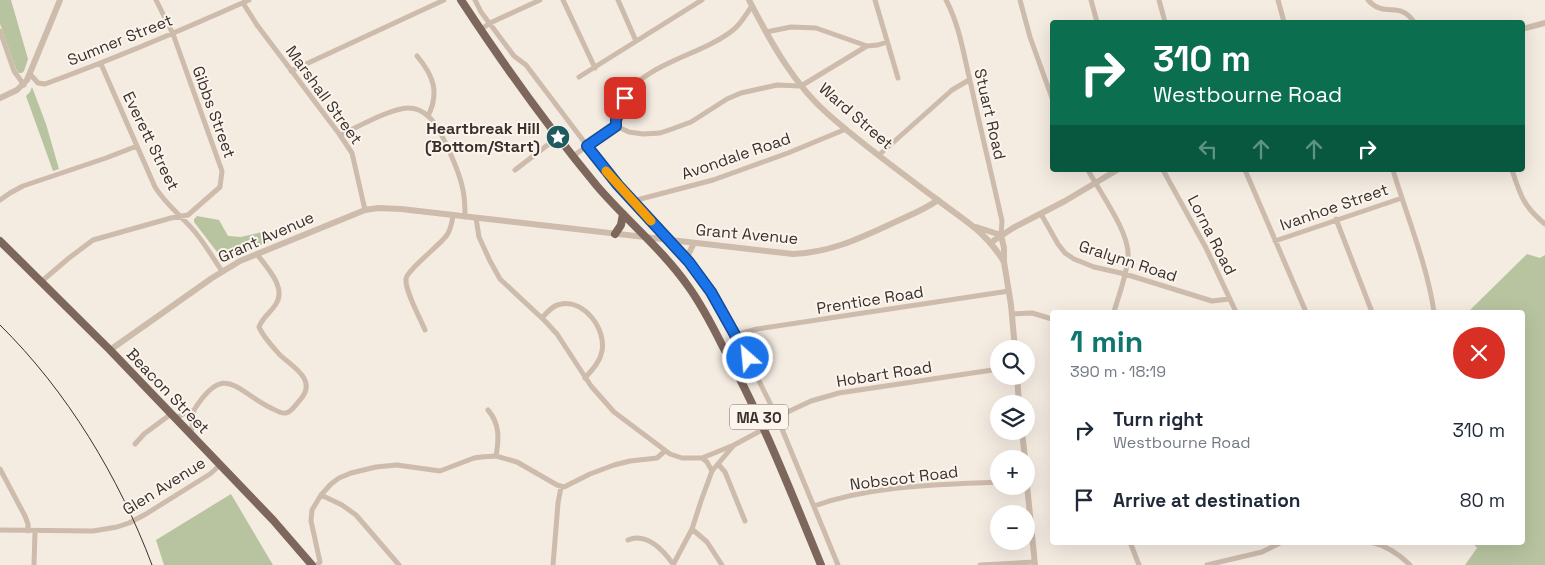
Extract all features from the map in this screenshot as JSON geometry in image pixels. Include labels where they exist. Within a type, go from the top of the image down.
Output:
[{"type":"main road","name":"MA 30","points":[[461,0],[504,64],[573,156],[599,188],[676,270],[696,297],[729,356],[764,428],[821,565]]},
{"type":"main road","points":[[615,234],[621,225],[623,214]]},
{"type":"main road","name":"Beacon Street","points":[[0,241],[42,281],[220,464],[285,533],[308,563]]},
{"type":"street","points":[[0,98],[18,90],[24,85],[60,0]]},
{"type":"street","name":"Gibbs Street","points":[[42,281],[93,240],[188,215],[220,188],[222,171],[173,34],[156,0]]},
{"type":"street","name":"Sumner Street","points":[[30,74],[38,83],[45,84],[101,64],[249,0]]},
{"type":"street","points":[[291,71],[444,0]]},
{"type":"street","points":[[475,0],[514,56],[526,65],[587,146],[632,201],[686,259],[711,292],[736,335],[776,416],[838,565]]},
{"type":"street","points":[[480,30],[490,23],[540,0]]},
{"type":"street","points":[[563,0],[595,68]]},
{"type":"street","points":[[618,0],[636,41]]},
{"type":"street","points":[[579,77],[702,0]]},
{"type":"street","points":[[875,0],[898,78]]},
{"type":"street","name":"Stuart Road","points":[[946,0],[951,8],[958,31],[970,80],[1002,221],[1001,235]]},
{"type":"street","points":[[1020,0],[1030,37],[1050,92]]},
{"type":"street","points":[[1091,0],[1096,20]]},
{"type":"street","points":[[1159,0],[1164,20]]},
{"type":"street","points":[[1278,0],[1283,20]]},
{"type":"street","points":[[1368,0],[1380,8],[1397,7],[1404,9],[1409,12],[1413,20]]},
{"type":"street","name":"Marshall Street","points":[[242,3],[352,152],[365,210]]},
{"type":"street","points":[[616,126],[616,120],[625,98],[638,82],[655,70],[710,44],[730,32],[739,24],[750,3]]},
{"type":"street","name":"Ward Street","points":[[750,3],[766,32],[801,86],[828,115],[938,200],[975,226],[990,242],[1004,262]]},
{"type":"street","points":[[1525,28],[1545,23]]},
{"type":"street","points":[[766,32],[791,27],[816,28],[868,46],[887,42]]},
{"type":"street","points":[[0,31],[14,71],[24,85]]},
{"type":"street","points":[[616,126],[629,132],[643,134],[666,131],[684,125],[741,93],[777,85],[801,86],[868,46]]},
{"type":"street","points":[[417,56],[427,69],[434,89],[434,104],[428,116]]},
{"type":"street","points":[[504,64],[514,56]]},
{"type":"street","name":"Everett Street","points":[[101,64],[156,188],[163,199],[196,233],[222,271]]},
{"type":"street","points":[[879,155],[952,90],[970,80]]},
{"type":"street","points":[[340,135],[403,109],[414,109],[428,116],[437,127],[457,172],[464,196],[465,217]]},
{"type":"street","points":[[573,156],[616,126]]},
{"type":"street","name":"Avondale Road","points":[[632,201],[713,180],[788,153],[846,129]]},
{"type":"street","points":[[514,170],[558,137]]},
{"type":"street","points":[[0,200],[23,186],[137,146]]},
{"type":"street","points":[[1089,172],[1124,233],[1128,247],[1125,274],[1115,310]]},
{"type":"street","points":[[990,242],[1096,184],[1114,172]]},
{"type":"street","name":"Lorna Road","points":[[1164,172],[1206,248],[1235,310]]},
{"type":"street","points":[[1246,172],[1305,310]]},
{"type":"street","points":[[1394,172],[1415,237],[1434,310]]},
{"type":"street","points":[[1513,172],[1518,190],[1526,205],[1545,224]]},
{"type":"street","name":"Ivanhoe Street","points":[[1275,241],[1402,198]]},
{"type":"street","name":"Grant Avenue","points":[[110,350],[222,271],[257,254],[365,210],[378,208],[401,209],[793,254],[825,251],[860,238],[923,210],[938,200]]},
{"type":"street","name":"Gralynn Road","points":[[1041,214],[1058,244],[1069,256],[1094,267],[1125,274],[1212,301],[1229,299]]},
{"type":"street","points":[[425,330],[408,290],[406,278],[409,272],[448,234],[454,216]]},
{"type":"street","points":[[476,218],[479,237],[500,280],[551,327],[566,346],[585,378],[614,412],[665,451],[679,458],[702,458],[734,445],[764,428]]},
{"type":"street","points":[[1336,219],[1371,310]]},
{"type":"street","name":"Ward Street","points":[[975,226],[1001,235],[1014,340]]},
{"type":"street","points":[[686,259],[694,243]]},
{"type":"street","points":[[190,434],[194,410],[206,393],[223,383],[231,383],[238,386],[281,413],[290,411],[304,395],[306,385],[301,373],[279,353],[259,327],[262,320],[277,303],[278,288],[273,277],[257,254]]},
{"type":"street","name":"Prentice Road","points":[[736,335],[757,330],[1009,291]]},
{"type":"street","points":[[542,318],[553,307],[567,304],[578,307],[597,325],[602,342],[602,352],[595,366],[585,378]]},
{"type":"street","points":[[1012,314],[1032,313],[1050,318]]},
{"type":"street","name":"Hobart Road","points":[[776,416],[811,401],[839,394],[990,370]]},
{"type":"street","points":[[135,444],[144,434],[174,416],[194,410]]},
{"type":"street","points":[[488,410],[495,418],[497,425],[498,448],[496,456]]},
{"type":"street","points":[[628,540],[639,537],[649,540],[667,556],[673,565],[692,529],[712,470],[734,445]]},
{"type":"street","points":[[317,565],[320,562],[319,554],[311,518],[314,506],[327,487],[339,478],[359,471],[397,465],[440,471],[474,458],[496,456],[517,462],[561,487],[568,486],[590,474],[614,465],[657,458],[665,451]]},
{"type":"street","points":[[702,458],[709,464],[712,470]]},
{"type":"street","name":"Glen Avenue","points":[[0,530],[100,530],[117,527],[129,523],[206,476],[220,464]]},
{"type":"street","points":[[718,464],[725,472],[745,521]]},
{"type":"street","points":[[0,469],[25,516],[28,531]]},
{"type":"street","name":"Nobscot Road","points":[[814,506],[838,499],[898,488],[990,483]]},
{"type":"street","points":[[553,565],[561,487]]},
{"type":"street","points":[[322,495],[342,505],[359,518],[399,565]]},
{"type":"street","points":[[980,565],[1035,563],[1028,495]]},
{"type":"street","points":[[692,529],[707,542],[722,565]]},
{"type":"street","points":[[34,531],[34,565]]},
{"type":"street","points":[[1131,545],[1139,565]]},
{"type":"street","points":[[1207,565],[1262,552],[1276,545]]},
{"type":"street","points":[[1381,545],[1397,553],[1410,565]]},
{"type":"green space","points":[[0,0],[11,0],[28,59],[22,73],[19,73],[16,69],[0,24]]},
{"type":"green space","points":[[32,87],[46,124],[59,169],[53,171],[26,96]]},
{"type":"green space","points":[[197,216],[219,220],[228,236],[241,237],[262,232],[268,242],[224,261],[194,222]]},
{"type":"green space","points":[[1527,254],[1540,258],[1545,255],[1545,565],[1465,565],[1477,548],[1475,545],[1525,545],[1525,310],[1470,310]]},
{"type":"green space","points":[[231,494],[273,565],[164,565],[156,540]]},
{"type":"tram line","points":[[0,325],[47,378],[89,437],[124,500],[152,565]]},
{"type":"slow traffic","points":[[606,171],[651,221]]},
{"type":"place","name":"Heartbreak Hill (Bottom/Start)","points":[[558,137]]},
{"type":"route","points":[[625,98],[616,120],[616,126],[587,146],[618,185],[689,262],[711,292],[748,358]]}]
